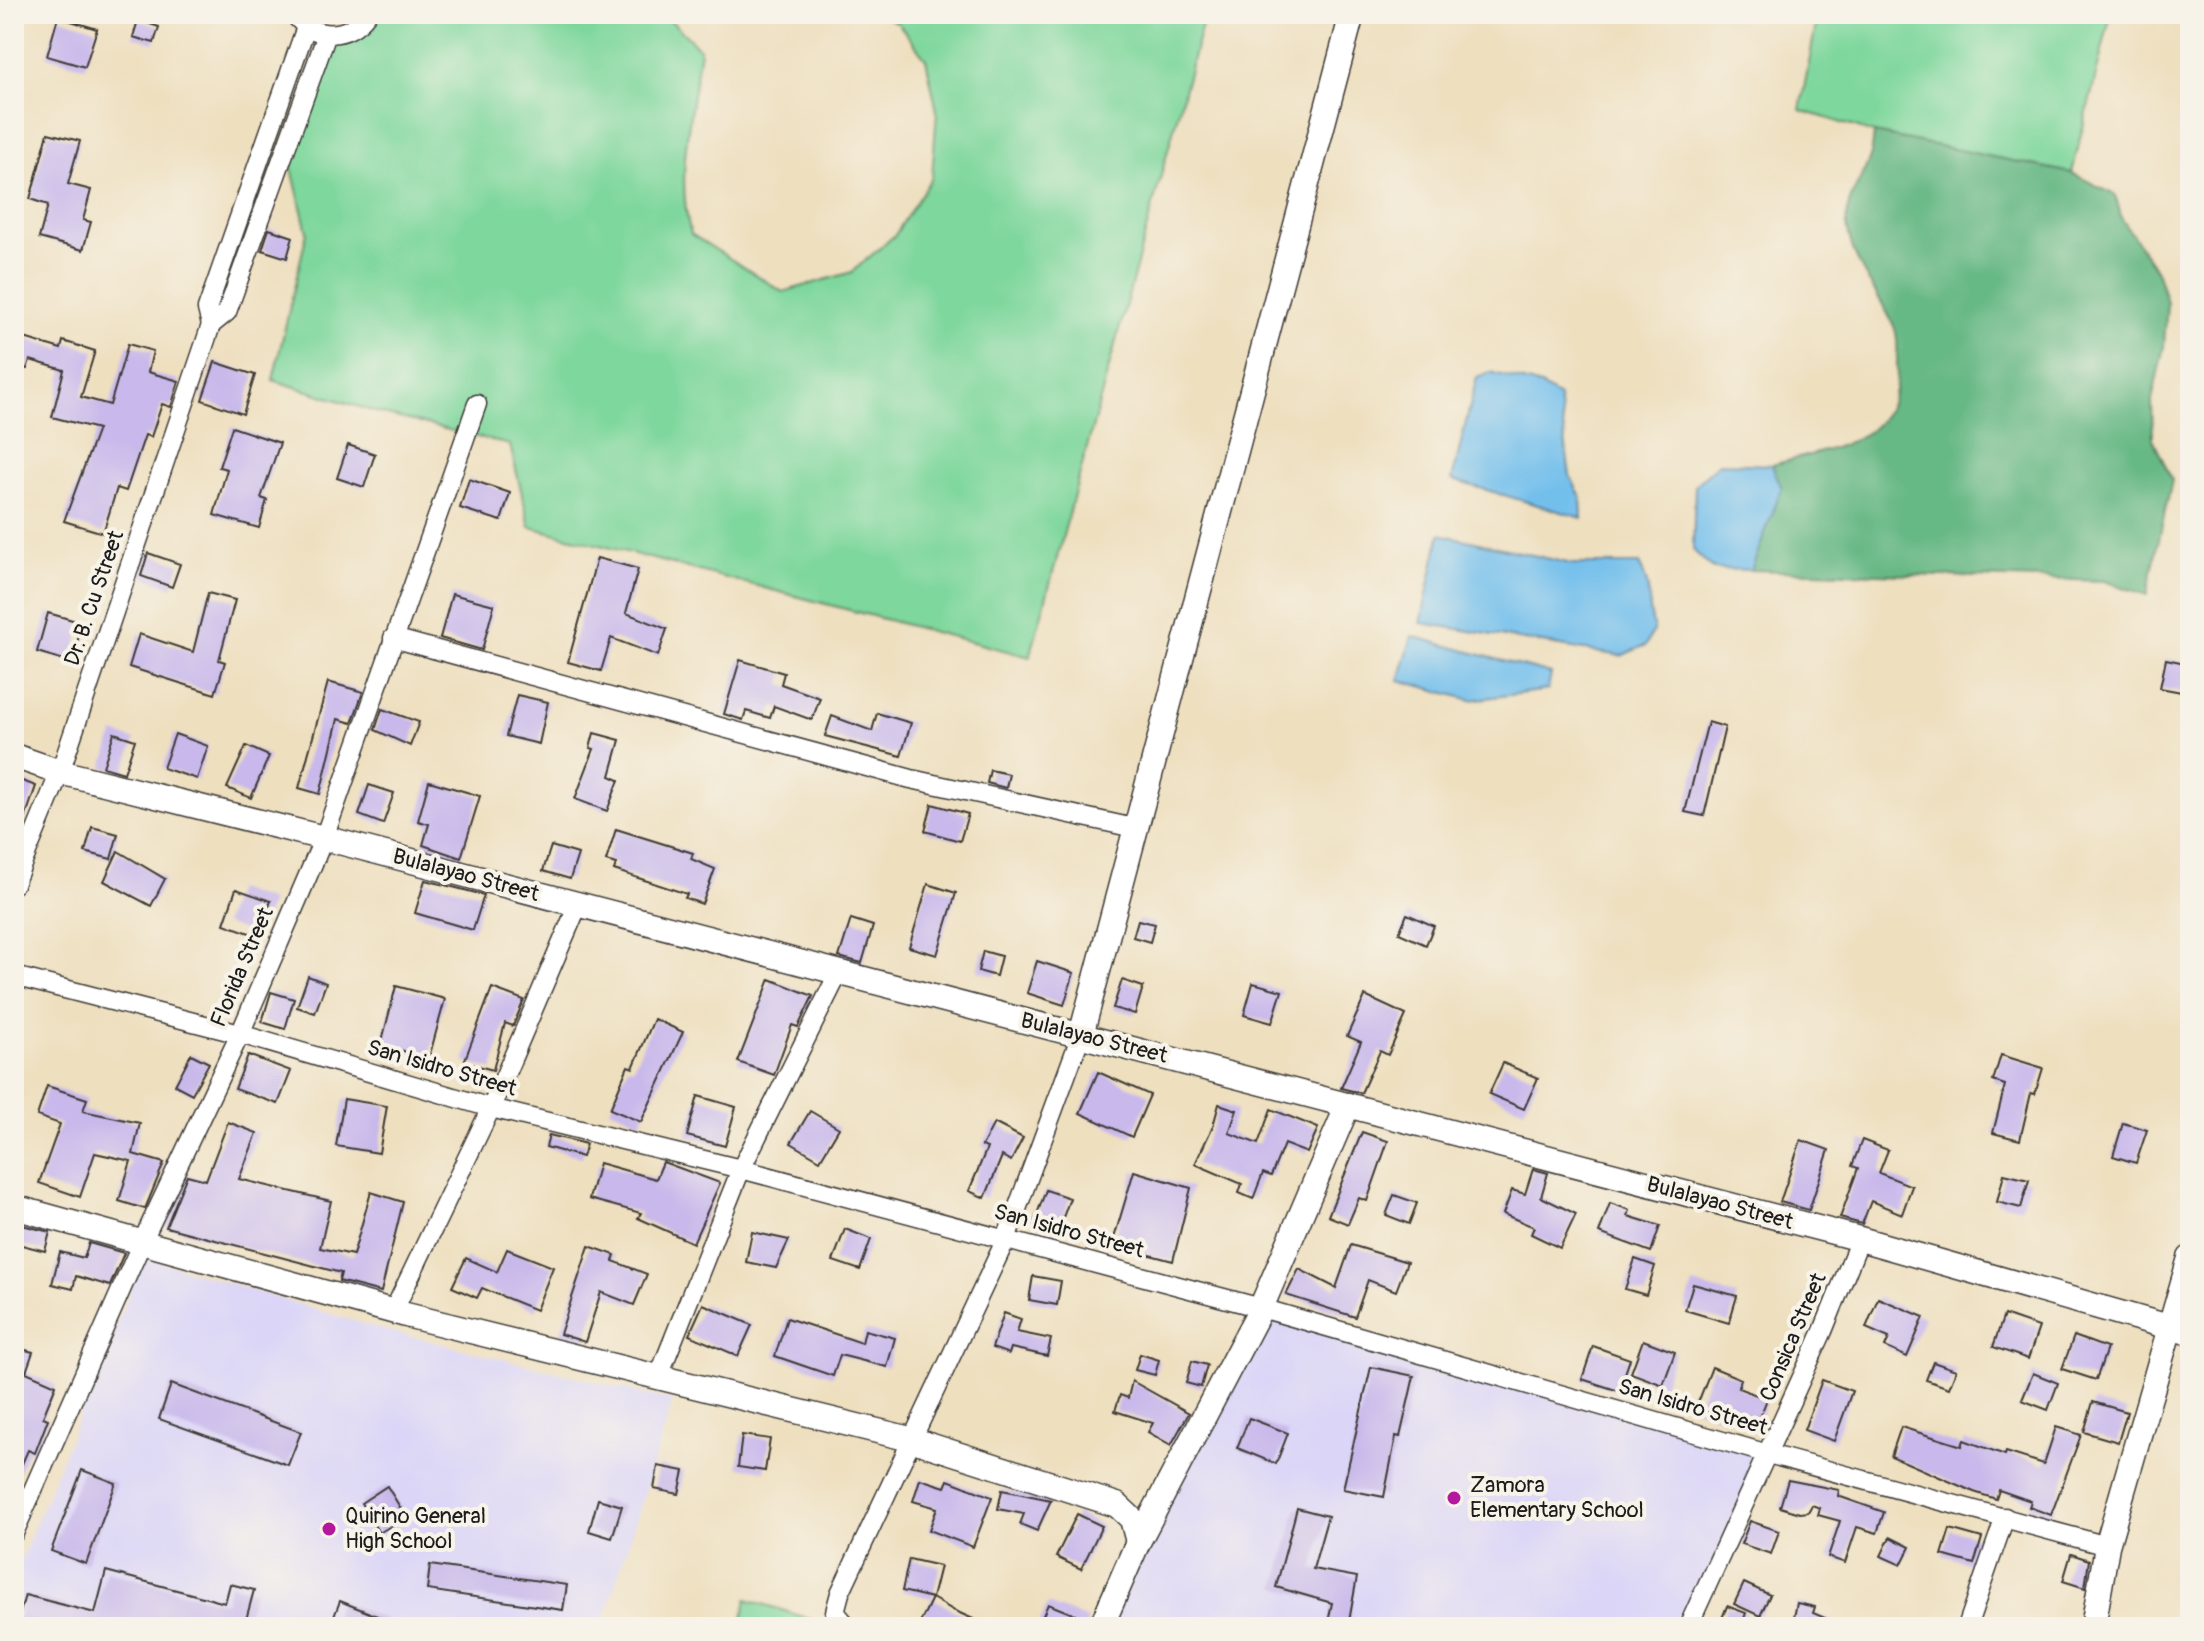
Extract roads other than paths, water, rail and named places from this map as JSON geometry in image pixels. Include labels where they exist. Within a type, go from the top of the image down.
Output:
[{"type":"street","points":[[300,20],[327,34],[349,30],[367,14]]},
{"type":"street","points":[[848,1627],[835,1612],[840,1593],[1006,1239],[1081,1035],[1352,14]]},
{"type":"street","name":"Dr. B. Cu Street","points":[[211,325],[207,309],[300,20]]},
{"type":"street","name":"Dr. B. Cu Street","points":[[14,884],[60,772],[211,325],[227,312],[327,34]]},
{"type":"street","name":"Florida Street","points":[[14,1533],[21,1495],[240,1034],[324,838],[477,404]]},
{"type":"street","points":[[393,638],[911,779],[1134,828]]},
{"type":"street","name":"Bulalayao Street","points":[[14,756],[60,772],[324,838],[1860,1239],[2181,1330]]},
{"type":"street","points":[[393,1312],[491,1108],[578,905]]},
{"type":"street","points":[[658,1378],[741,1169],[838,974]]},
{"type":"street","name":"San Isidro Street","points":[[14,976],[240,1034],[491,1108],[741,1169],[1261,1308],[1768,1454],[2107,1546]]},
{"type":"street","points":[[1101,1627],[1138,1542],[1261,1308],[1348,1105]]},
{"type":"street","points":[[14,1207],[143,1240],[393,1312],[910,1439],[1117,1505],[1132,1519],[1138,1542]]},
{"type":"street","name":"Consica Street","points":[[1688,1627],[1768,1454],[1860,1239]]},
{"type":"street","points":[[2093,1627],[2107,1546],[2181,1330],[2190,1258]]},
{"type":"street","points":[[1967,1627],[2005,1517]]},
{"type":"water","points":[[1490,372],[1541,386],[1559,397],[1570,476],[1581,497],[1582,518],[1452,480],[1477,377]]},
{"type":"water","points":[[1719,463],[1772,465],[1782,488],[1751,570],[1713,569],[1693,550],[1695,485]]},
{"type":"water","points":[[1440,534],[1572,564],[1639,564],[1648,588],[1654,629],[1646,645],[1621,656],[1421,623]]},
{"type":"water","points":[[1412,636],[1551,674],[1548,690],[1471,700],[1399,680]]},
{"type":"place","name":"Zamora Elementary School","points":[[1454,1498]]},
{"type":"place","name":"Quirino General High School","points":[[329,1529]]}]
